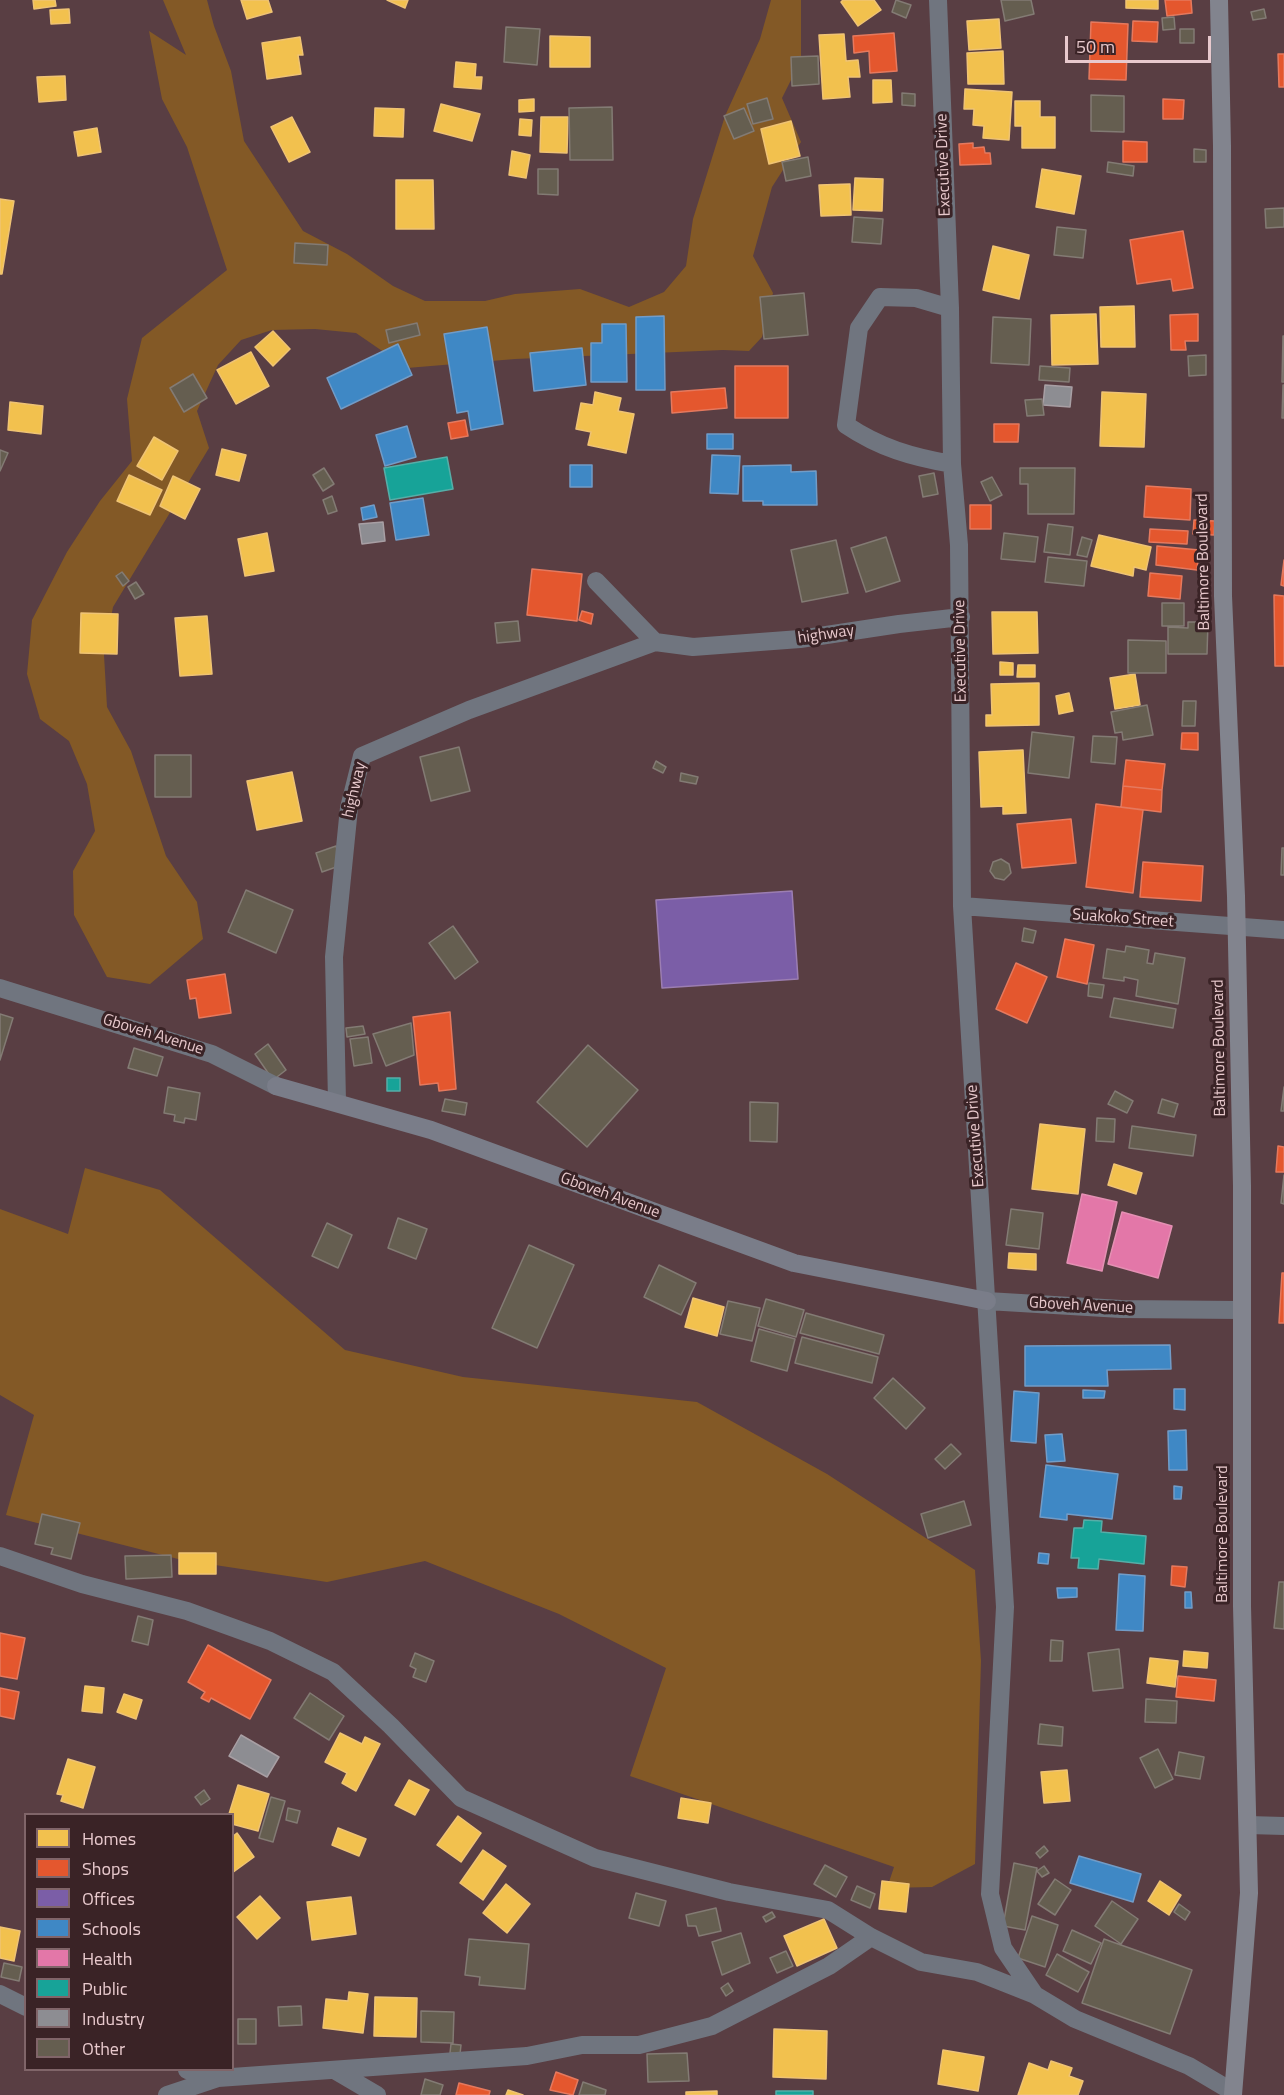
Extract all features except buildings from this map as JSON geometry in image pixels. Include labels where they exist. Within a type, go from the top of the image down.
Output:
[{"type":"highway","name":"Baltimore Boulevard","points":[[1219,0],[1222,146],[1222,596],[1236,928],[1242,1186],[1240,1310],[1242,1606],[1249,1893],[1233,2093]]},
{"type":"main road","name":"Gboveh Avenue","points":[[276,1086],[431,1130],[795,1263],[987,1301]]},
{"type":"street","name":"Executive Drive","points":[[938,0],[950,308],[952,464],[959,545],[961,617],[962,906],[1005,1607],[990,1894],[1003,1948],[1035,1995]]},
{"type":"street","points":[[950,308],[916,298],[880,297],[859,328],[846,424],[867,439],[903,455],[952,464]]},
{"type":"street","points":[[596,581],[656,642]]},
{"type":"street","name":"highway","points":[[338,1102],[334,957],[349,808],[362,756],[469,710],[656,642],[693,647],[800,639],[961,617]]},
{"type":"street","name":"Suakoko Street","points":[[962,906],[1284,930]]},
{"type":"street","name":"Gboveh Avenue","points":[[0,988],[212,1054],[276,1086]]},
{"type":"street","name":"Gboveh Avenue","points":[[987,1301],[1121,1309],[1240,1310]]},
{"type":"street","points":[[0,1556],[82,1584],[187,1611],[270,1641],[333,1672],[392,1726],[460,1798],[595,1858],[729,1892],[828,1910],[871,1937],[921,1962],[977,1972],[1035,1995],[1075,2019],[1189,2066],[1211,2087],[1233,2093]]},
{"type":"street","points":[[1248,1825],[1284,1826]]},
{"type":"street","points":[[167,2095],[218,2078],[527,2056],[582,2045],[639,2044],[712,2025],[829,1966],[871,1937]]},
{"type":"street","points":[[0,1994],[24,2006]]},
{"type":"street","points":[[191,2071],[218,2078]]},
{"type":"street","points":[[336,2071],[377,2095]]},
{"type":"shaded area","points":[[163,0],[207,0],[231,71],[244,141],[303,231],[347,254],[393,286],[425,301],[485,301],[515,294],[580,289],[629,307],[664,292],[686,266],[693,219],[725,116],[760,39],[771,0],[801,0],[801,60],[782,98],[801,142],[772,187],[753,256],[773,293],[762,337],[749,351],[723,350],[515,359],[407,368],[356,333],[315,329],[272,330],[241,340],[218,365],[197,411],[209,448],[113,607],[104,655],[107,707],[131,751],[166,856],[197,902],[203,939],[150,984],[107,977],[74,915],[73,871],[95,831],[87,784],[69,741],[40,719],[27,674],[32,620],[67,552],[100,501],[132,461],[127,399],[142,338],[227,270],[187,147],[162,99],[149,31],[186,55]]},
{"type":"shaded area","points":[[85,1168],[160,1190],[345,1350],[463,1377],[697,1402],[827,1474],[975,1570],[981,1661],[975,1864],[932,1887],[887,1888],[894,1867],[630,1776],[666,1668],[559,1614],[425,1561],[327,1582],[182,1560],[6,1515],[34,1415],[0,1395],[0,1209],[68,1234]]}]
